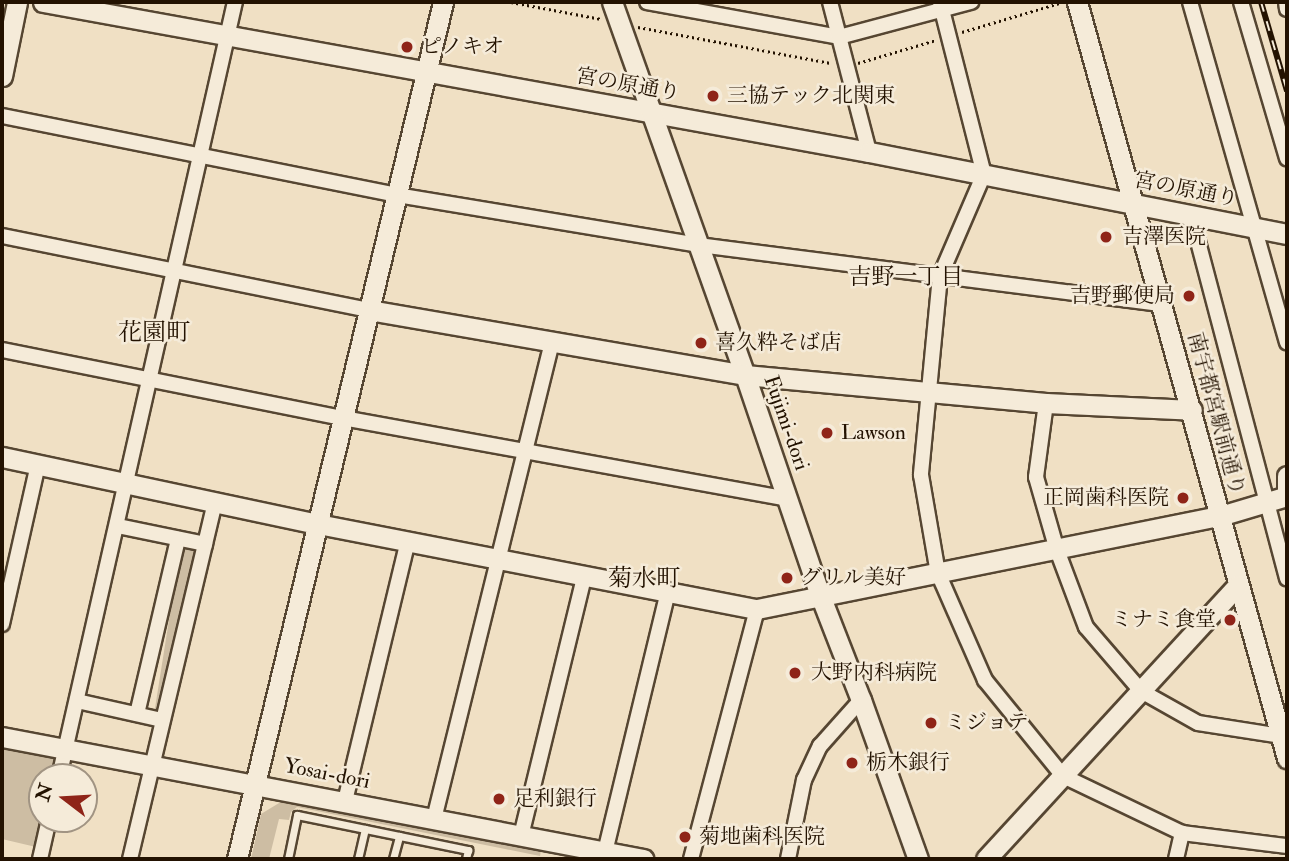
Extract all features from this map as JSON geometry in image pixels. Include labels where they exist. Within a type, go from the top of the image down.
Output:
[{"type":"street","points":[[2,76],[17,2]]},
{"type":"street","name":"宮の原通り","points":[[43,2],[869,152],[1287,234]]},
{"type":"street","points":[[62,763],[118,526],[235,2]]},
{"type":"street","points":[[237,859],[443,2]]},
{"type":"street","name":"Fujimi-dori","points":[[612,2],[820,595],[918,859]]},
{"type":"street","points":[[648,2],[839,37],[941,6],[971,2]]},
{"type":"street","points":[[725,2],[729,17]]},
{"type":"street","points":[[830,2],[869,152]]},
{"type":"street","name":"南宇都宮駅前通り","points":[[1077,2],[1238,584],[1285,736],[1287,758]]},
{"type":"street","points":[[1190,2],[1287,342]]},
{"type":"street","points":[[1241,2],[1287,158]]},
{"type":"street","points":[[1286,2],[1287,9]]},
{"type":"street","points":[[941,6],[984,174],[940,276],[921,475],[939,573],[985,680],[1063,776],[1182,833],[1287,846]]},
{"type":"street","points":[[2,116],[397,195],[699,245],[1161,304]]},
{"type":"street","points":[[1191,215],[1287,579]]},
{"type":"street","points":[[2,236],[369,310],[745,375],[1046,403],[1192,410]]},
{"type":"street","points":[[434,819],[496,558],[552,341]]},
{"type":"street","points":[[2,350],[343,418],[788,499]]},
{"type":"street","points":[[1046,403],[1036,477],[1057,550],[1086,627],[1142,691],[1198,723],[1285,736]]},
{"type":"street","points":[[2,457],[318,524],[757,609],[1220,516],[1287,496]]},
{"type":"street","points":[[2,624],[38,464]]},
{"type":"street","points":[[1287,476],[1287,489]]},
{"type":"street","points":[[130,859],[215,502]]},
{"type":"street","points":[[118,526],[205,544]]},
{"type":"street","points":[[136,714],[178,538]]},
{"type":"street","points":[[345,801],[408,541]]},
{"type":"street","points":[[521,836],[584,577]]},
{"type":"street","points":[[986,859],[1238,584]]},
{"type":"street","points":[[605,852],[668,592]]},
{"type":"street","points":[[691,859],[757,609]]},
{"type":"street","points":[[788,859],[804,780],[820,746],[861,700]]},
{"type":"street","points":[[77,701],[162,720]]},
{"type":"street","name":"Yosai-dori","points":[[2,737],[255,783],[643,859]]},
{"type":"street","points":[[40,859],[46,833]]},
{"type":"street","points":[[1176,859],[1182,833]]},
{"type":"lane","points":[[288,859],[297,815],[468,850],[466,859]]},
{"type":"lane","points":[[358,859],[365,829]]},
{"type":"lane","points":[[394,859],[398,836]]},
{"type":"shaded area","points":[[181,544],[199,547],[172,716],[154,713]]},
{"type":"shaded area","points":[[2,748],[55,759],[54,763],[28,763],[28,833],[39,833],[36,847],[2,839]]},
{"type":"shaded area","points":[[284,800],[541,850],[540,856],[297,807],[291,812],[289,820],[279,819],[269,859],[251,859],[261,814]]},
{"type":"railway","points":[[1261,2],[1287,91]]},
{"type":"place","name":"ピノキオ","points":[[407,47]]},
{"type":"place","name":"三協テック北関東","points":[[713,96]]},
{"type":"place","name":"吉澤医院","points":[[1106,237]]},
{"type":"place","name":"吉野郵便局","points":[[1189,296]]},
{"type":"place","name":"喜久粋そば店","points":[[701,343]]},
{"type":"place","name":"Lawson","points":[[827,433]]},
{"type":"place","name":"正岡歯科医院","points":[[1183,498]]},
{"type":"place","name":"グリル美好","points":[[787,578]]},
{"type":"place","name":"ミナミ食堂","points":[[1230,620]]},
{"type":"place","name":"大野内科病院","points":[[795,673]]},
{"type":"place","name":"ミジョテ","points":[[931,723]]},
{"type":"place","name":"栃木銀行","points":[[852,763]]},
{"type":"place","name":"足利銀行","points":[[499,799]]},
{"type":"place","name":"菊地歯科医院","points":[[685,837]]},
{"type":"district","name":"吉野一丁目","points":[[906,277]]},
{"type":"district","name":"花園町","points":[[154,333]]},
{"type":"district","name":"菊水町","points":[[644,579]]}]
